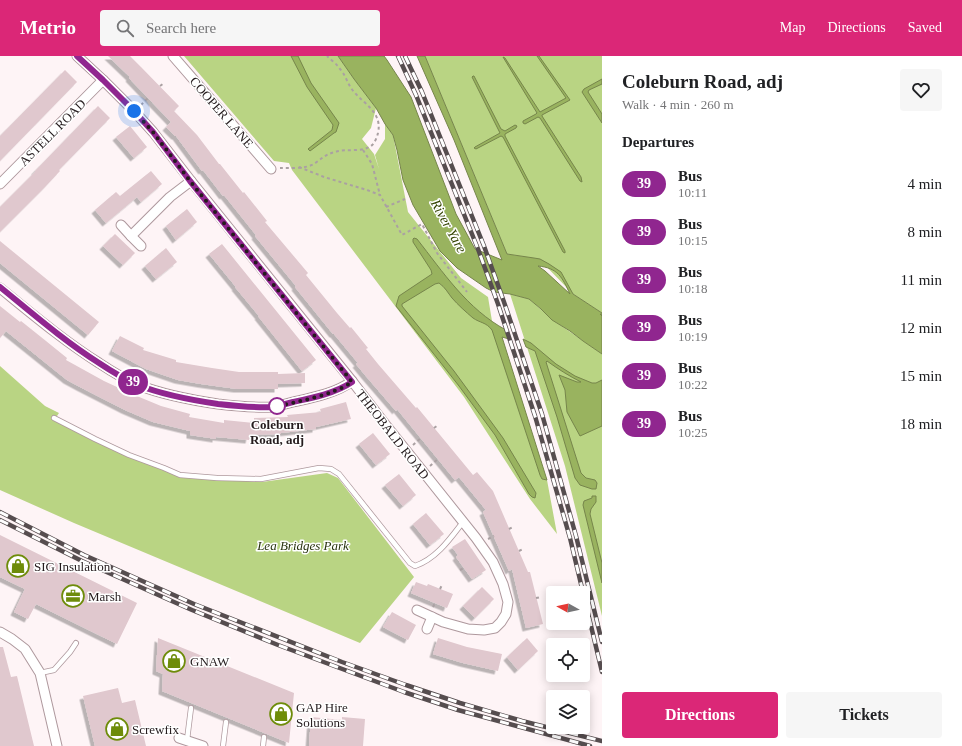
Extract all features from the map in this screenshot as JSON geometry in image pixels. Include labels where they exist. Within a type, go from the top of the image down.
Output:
[{"type":"street","name":"THEOBALD ROAD","points":[[77,56],[103,80],[153,132],[190,181],[487,552],[504,584],[508,602],[506,614],[501,622],[495,628],[484,630],[468,629],[443,622],[417,610]]},
{"type":"street","name":"COOPER LANE","points":[[173,56],[271,169]]},
{"type":"street","name":"ASTELL ROAD","points":[[0,184],[103,80]]},
{"type":"street","points":[[131,236],[170,197],[190,181]]},
{"type":"street","points":[[121,225],[142,246]]},
{"type":"street","points":[[0,288],[65,339],[115,373],[138,384],[166,393],[197,401],[236,406],[273,407],[308,399],[348,385],[352,382]]},
{"type":"street","points":[[427,629],[432,617]]},
{"type":"street","points":[[0,632],[25,649],[40,673],[57,746]]},
{"type":"street","points":[[183,739],[203,746]]},
{"type":"lane","points":[[54,418],[129,455],[180,475],[260,479],[319,468],[331,469],[339,474],[410,563],[414,566],[427,560],[442,548],[463,522]]},
{"type":"lane","points":[[40,673],[54,670],[76,643]]},
{"type":"lane","points":[[183,739],[191,708]]},
{"type":"lane","points":[[223,746],[226,722]]},
{"type":"lane","points":[[263,746],[264,737]]},
{"type":"path","points":[[271,169],[306,166],[313,164],[329,153],[363,149],[371,146],[377,139],[379,130],[376,114],[359,98],[351,88],[341,69],[327,56]]},
{"type":"path","points":[[160,86],[164,83]]},
{"type":"path","points":[[363,149],[372,164],[380,195],[402,235],[422,224],[437,253],[467,292]]},
{"type":"path","points":[[298,167],[380,195]]},
{"type":"path","points":[[386,207],[405,199]]},
{"type":"path","points":[[434,428],[438,425]]},
{"type":"path","points":[[509,529],[513,527]]},
{"type":"path","points":[[519,551],[524,549]]},
{"type":"path","points":[[460,570],[464,568]]},
{"type":"path","points":[[440,589],[442,585]]},
{"type":"path","points":[[536,598],[541,597]]},
{"type":"green space","points":[[184,56],[338,56],[376,108],[371,128],[362,139],[374,154],[379,169],[375,155],[385,139],[385,124],[393,135],[408,212],[461,278],[488,297],[493,327],[542,479],[547,480],[557,534],[530,499],[464,397],[292,170],[289,163],[274,161]]},
{"type":"green space","points":[[425,56],[602,56],[602,313],[573,294],[540,260],[507,254]]},
{"type":"green space","points":[[510,294],[529,299],[553,320],[602,354],[602,616],[565,466]]},
{"type":"green space","name":"Lea Bridges Park","points":[[0,366],[45,406],[59,413],[55,419],[113,449],[185,477],[262,482],[327,473],[338,478],[414,577],[360,643],[74,523],[0,490]]},
{"type":"water","points":[[291,56],[298,56],[311,83],[339,123],[336,132],[310,151],[308,149],[332,130],[333,125],[307,87]]},
{"type":"water","name":"River Yare","points":[[338,56],[384,56],[411,97],[456,214],[475,249],[502,260],[454,140],[417,56],[425,56],[507,254],[540,259],[549,264],[561,272],[573,294],[602,313],[602,315],[600,314],[602,316],[602,354],[552,320],[529,299],[494,292],[486,288],[457,268],[440,251],[413,205],[403,180],[393,135],[376,108]],"holes":[[[538,266],[555,271],[562,278],[570,294]]]},
{"type":"water","points":[[537,56],[539,56],[570,100],[542,116],[581,177],[582,182],[540,118],[538,117],[525,124],[523,123],[523,121],[537,113],[503,57],[540,112],[566,98]]},
{"type":"water","points":[[473,76],[501,129],[505,131],[515,125],[517,126],[505,134],[505,136],[565,253],[563,252],[503,137],[501,136],[476,149],[474,148],[500,133],[472,77]]},
{"type":"water","points":[[602,79],[602,84],[589,90],[588,92],[602,114],[602,123],[582,92],[584,89]]},
{"type":"water","points":[[414,238],[417,239],[446,277],[479,312],[506,330],[509,339],[502,337],[547,480],[542,479],[540,475],[492,330],[487,325],[473,318],[454,301],[445,288],[439,283],[402,304],[402,306],[454,371],[503,438],[536,493],[535,498],[529,494],[495,435],[459,386],[396,306],[399,296],[432,274],[413,242]]},
{"type":"water","points":[[523,339],[531,343],[556,364],[575,376],[592,383],[602,380],[602,426],[580,436],[567,412],[565,390],[559,375],[577,382],[581,382],[547,361],[546,362],[581,473],[586,478],[595,480],[597,483],[596,489],[580,485],[575,478],[535,351],[526,347]]},
{"type":"water","points":[[592,496],[596,496],[596,502],[591,509],[590,514],[602,563],[602,583],[583,505],[584,501],[592,498]]},
{"type":"building","points":[[108,56],[130,56],[179,106],[174,111],[197,135],[219,164],[243,193],[244,192],[267,221],[265,222],[308,273],[306,275],[368,348],[366,349],[378,364],[416,408],[417,407],[473,475],[477,472],[493,491],[528,572],[530,572],[543,624],[526,628],[512,569],[509,571],[483,512],[486,510],[459,477],[455,480],[397,409],[396,411],[365,375],[356,364],[358,363],[295,287],[296,286],[224,195],[223,196],[203,170],[202,171],[176,136],[166,127],[171,122],[129,78],[130,77]]},
{"type":"building","points":[[65,70],[77,82],[0,161],[0,136]]},
{"type":"building","points":[[98,106],[110,118],[0,232],[0,207]]},
{"type":"building","points":[[130,126],[147,147],[134,158],[116,137]]},
{"type":"building","points":[[151,171],[162,184],[141,202],[137,197],[106,223],[95,210],[116,192],[120,196]]},
{"type":"building","points":[[187,209],[197,222],[176,240],[166,226]]},
{"type":"building","points":[[115,234],[135,253],[123,265],[103,246]]},
{"type":"building","points":[[0,241],[99,322],[88,335],[0,263]]},
{"type":"building","points":[[222,244],[316,360],[302,371],[209,254]]},
{"type":"building","points":[[166,248],[177,262],[156,279],[145,266]]},
{"type":"building","points":[[0,306],[67,358],[66,360],[104,381],[132,394],[161,406],[190,414],[189,417],[224,423],[224,420],[254,423],[254,418],[288,417],[287,415],[321,412],[320,409],[346,402],[351,419],[316,427],[316,429],[281,434],[250,435],[249,440],[216,437],[216,439],[190,435],[190,431],[153,422],[125,410],[67,380],[6,331],[0,338]]},
{"type":"building","points":[[120,336],[144,348],[143,350],[176,360],[176,362],[239,372],[278,372],[278,374],[305,373],[305,383],[278,384],[278,389],[237,389],[178,380],[146,369],[112,351]]},
{"type":"building","points":[[373,433],[390,454],[376,465],[359,444]]},
{"type":"building","points":[[399,474],[416,495],[403,506],[385,485]]},
{"type":"building","points":[[426,513],[444,534],[430,545],[413,524]]},
{"type":"building","name":"Marsh","points":[[0,535],[137,603],[117,644],[36,604],[28,619],[14,612],[25,589],[0,577]]},
{"type":"building","points":[[465,539],[486,570],[472,579],[456,557],[458,555],[452,547]]},
{"type":"building","points":[[416,582],[427,586],[428,584],[453,594],[447,608],[411,593]]},
{"type":"building","points":[[482,587],[494,599],[475,618],[463,606]]},
{"type":"building","points":[[392,612],[416,625],[408,640],[383,627]]},
{"type":"building","points":[[158,638],[294,693],[289,743],[162,691],[163,674],[156,671]]},
{"type":"building","points":[[438,638],[467,647],[502,654],[498,671],[433,654]]},
{"type":"building","points":[[527,638],[538,651],[518,670],[507,657]]},
{"type":"building","points":[[0,647],[3,647],[11,677],[17,676],[34,746],[0,746]]},
{"type":"building","points":[[118,688],[122,703],[135,700],[146,746],[95,746],[83,696]]},
{"type":"building","points":[[311,717],[342,720],[342,717],[365,719],[363,746],[309,746]]},
{"type":"railway","points":[[398,56],[416,95],[478,249],[498,304],[535,416],[570,538],[602,672]]},
{"type":"railway","points":[[405,56],[422,92],[484,246],[542,414],[576,536],[602,642]]},
{"type":"railway","points":[[0,512],[84,555],[194,604],[342,662],[460,703],[522,721],[602,741]]},
{"type":"railway","points":[[0,520],[82,561],[192,610],[278,645],[404,692],[458,710],[590,746]]},
{"type":"bus line","name":"39","points":[[0,287],[65,339],[115,373],[138,384],[166,393],[197,401],[236,406],[273,407],[308,399],[348,385],[352,382],[190,181],[153,132],[103,80],[77,56]]},
{"type":"place","name":"Coleburn Road, adj","points":[[277,406]]},
{"type":"place","name":"SIG Insulation","points":[[18,566]]},
{"type":"place","name":"Marsh","points":[[73,596]]},
{"type":"place","name":"GNAW","points":[[174,661]]},
{"type":"place","name":"GAP Hire Solutions","points":[[281,714]]},
{"type":"place","name":"Screwfix","points":[[117,729]]},
{"type":"route","points":[[134,111],[153,132],[190,181],[352,382],[348,385],[308,399],[273,407],[277,406]]}]
